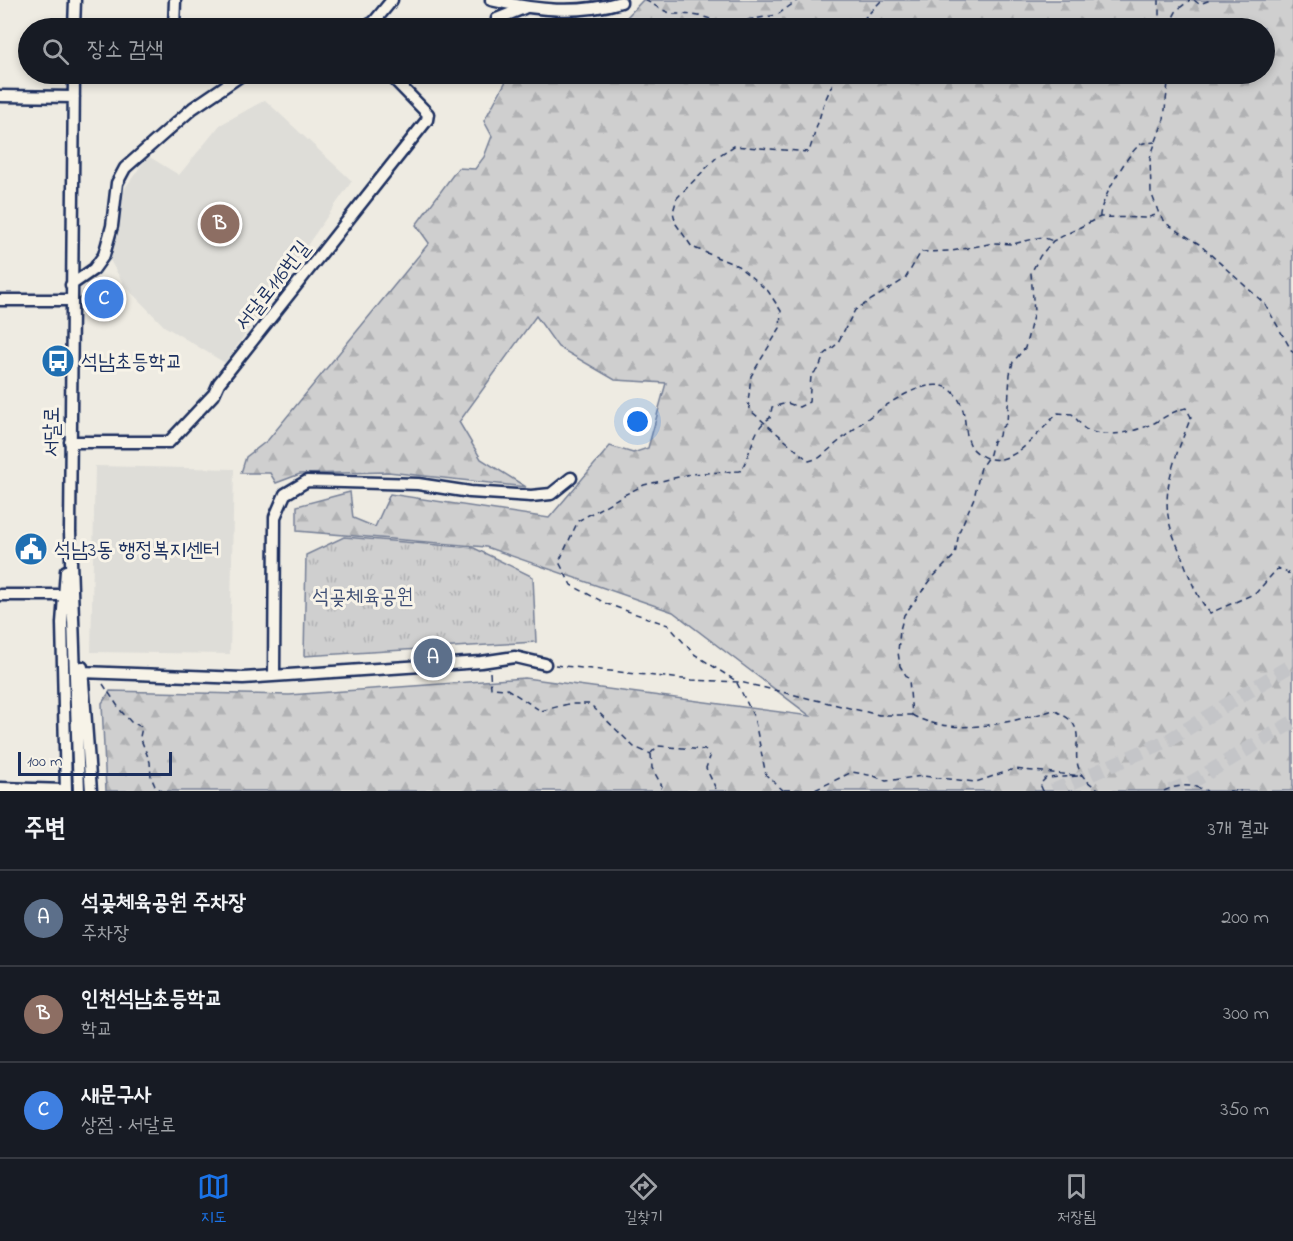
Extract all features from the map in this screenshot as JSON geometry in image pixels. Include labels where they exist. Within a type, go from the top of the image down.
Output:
[{"type":"street","points":[[75,0],[75,18]]},
{"type":"street","points":[[174,18],[175,0]]},
{"type":"street","points":[[377,18],[392,0]]},
{"type":"street","points":[[491,0],[525,7],[545,5],[562,11],[602,8],[621,2]]},
{"type":"street","points":[[499,18],[525,7]]},
{"type":"street","name":"서달로","points":[[74,84],[70,532],[79,791]]},
{"type":"street","points":[[71,285],[94,269],[104,255],[112,226],[117,183],[125,168],[193,108],[228,84]]},
{"type":"street","name":"서달로116번길","points":[[70,442],[169,442],[214,394],[219,383],[427,120],[428,114],[399,84]]},
{"type":"street","points":[[0,96],[74,97]]},
{"type":"street","points":[[0,300],[71,300]]},
{"type":"street","points":[[274,675],[275,517],[285,494],[296,486],[307,481],[374,482],[531,496],[551,494],[571,478]]},
{"type":"street","points":[[0,788],[66,790],[63,595],[70,532]]},
{"type":"street","points":[[70,532],[88,672],[91,791]]},
{"type":"street","points":[[0,595],[63,595]]},
{"type":"street","points":[[88,672],[180,677],[274,675],[488,661],[515,657],[545,664]]},
{"type":"path","points":[[645,0],[675,14],[682,12],[710,18]]},
{"type":"path","points":[[760,18],[777,15],[798,0]]},
{"type":"path","points":[[865,18],[882,0]]},
{"type":"path","points":[[1159,0],[1159,18]]},
{"type":"path","points":[[1173,18],[1177,10],[1190,0]]},
{"type":"path","points":[[1194,0],[1199,4],[1211,0]]},
{"type":"path","points":[[833,84],[824,103],[809,152],[734,146],[718,156],[677,198],[673,212],[676,224],[692,247],[738,266],[768,291],[780,311],[780,328],[757,365],[749,389],[748,403],[751,411],[809,461],[819,458],[890,402],[928,386],[944,385],[962,404],[972,448],[986,459],[1005,460],[1030,443],[1058,413],[1072,414],[1086,429],[1109,434],[1155,423],[1172,411],[1186,408],[1191,417],[1173,465],[1168,506],[1169,524],[1189,582],[1199,600],[1210,613],[1256,593],[1278,568],[1293,576]]},
{"type":"path","points":[[1168,84],[1164,119],[1150,169],[1152,199],[1159,214],[1167,224],[1199,244],[1264,304],[1293,352]]},
{"type":"path","points":[[1100,217],[1105,200],[1133,151],[1140,144],[1156,142]]},
{"type":"path","points":[[912,715],[909,680],[900,666],[898,652],[904,615],[933,577],[955,555],[959,532],[974,498],[981,467],[993,441],[999,436],[1000,429],[1006,423],[1013,362],[1024,348],[1034,312],[1031,273],[1053,241],[1100,217],[1146,218],[1159,214]]},
{"type":"path","points":[[1053,241],[1042,237],[1013,244],[994,243],[952,251],[921,252],[905,279],[855,310],[837,344],[824,356],[819,368],[811,376],[809,402],[800,407],[787,404],[775,405],[770,418],[763,423],[753,437],[752,450],[740,471],[691,474],[644,485],[622,496],[578,521],[559,562],[571,585],[607,604],[668,625],[694,654],[736,681],[754,717],[766,775],[784,791],[815,790],[852,772],[886,781],[922,776],[976,782],[1014,769],[1082,776]]},
{"type":"path","points":[[488,661],[491,688],[507,689],[541,711],[568,704],[590,704],[634,747],[651,754]]},
{"type":"path","points":[[545,664],[692,680],[736,681],[879,715],[912,715],[928,724],[969,726],[1012,722],[1054,710],[1070,719],[1075,726],[1077,746],[1075,763],[1082,776],[1102,791]]},
{"type":"path","points":[[88,672],[112,694],[121,711],[131,722],[142,727],[140,737],[150,762],[151,777],[155,786],[162,791]]},
{"type":"path","points":[[660,791],[662,786],[652,768],[651,754],[658,746],[705,750],[710,758],[706,768],[717,791]]},
{"type":"path","points":[[1043,791],[1040,784],[1046,778],[1082,776]]},
{"type":"path","points":[[1164,791],[1174,786],[1195,786],[1207,791]]},
{"type":"path","points":[[1230,791],[1241,791]]},
{"type":"shaded area","points":[[265,100],[352,181],[225,363],[164,326],[124,285],[110,260],[125,188],[148,156],[179,175],[220,125]]},
{"type":"shaded area","points":[[95,466],[234,469],[230,654],[91,652]]},
{"type":"green space","points":[[643,0],[1293,0],[1293,791],[106,791],[102,703],[110,691],[289,695],[525,678],[810,716],[673,612],[486,547],[297,531],[297,506],[350,492],[353,518],[375,527],[390,494],[549,518],[610,446],[633,453],[648,448],[666,383],[615,380],[558,347],[536,316],[459,422],[481,459],[526,487],[388,472],[300,474],[276,483],[270,473],[241,473],[246,457],[268,440],[429,243],[416,225],[458,168],[475,169],[484,157],[492,136],[484,121],[504,84],[1275,84],[1275,18],[626,18]]},
{"type":"green space","name":"석곶체육공원","points":[[344,537],[474,548],[533,577],[536,642],[304,656],[306,555]]},
{"type":"tunnel","points":[[1053,791],[1169,740],[1293,664]]},
{"type":"tunnel","points":[[1170,791],[1192,782],[1293,722]]},
{"type":"place","name":"인천석남초등학교","points":[[220,224]]},
{"type":"place","name":"새문구사","points":[[104,299]]},
{"type":"place","name":"석남초등학교","points":[[58,361]]},
{"type":"place","name":"석남3동 행정복지센터","points":[[31,549]]},
{"type":"place","name":"석곶체육공원 주차장","points":[[433,658]]}]
